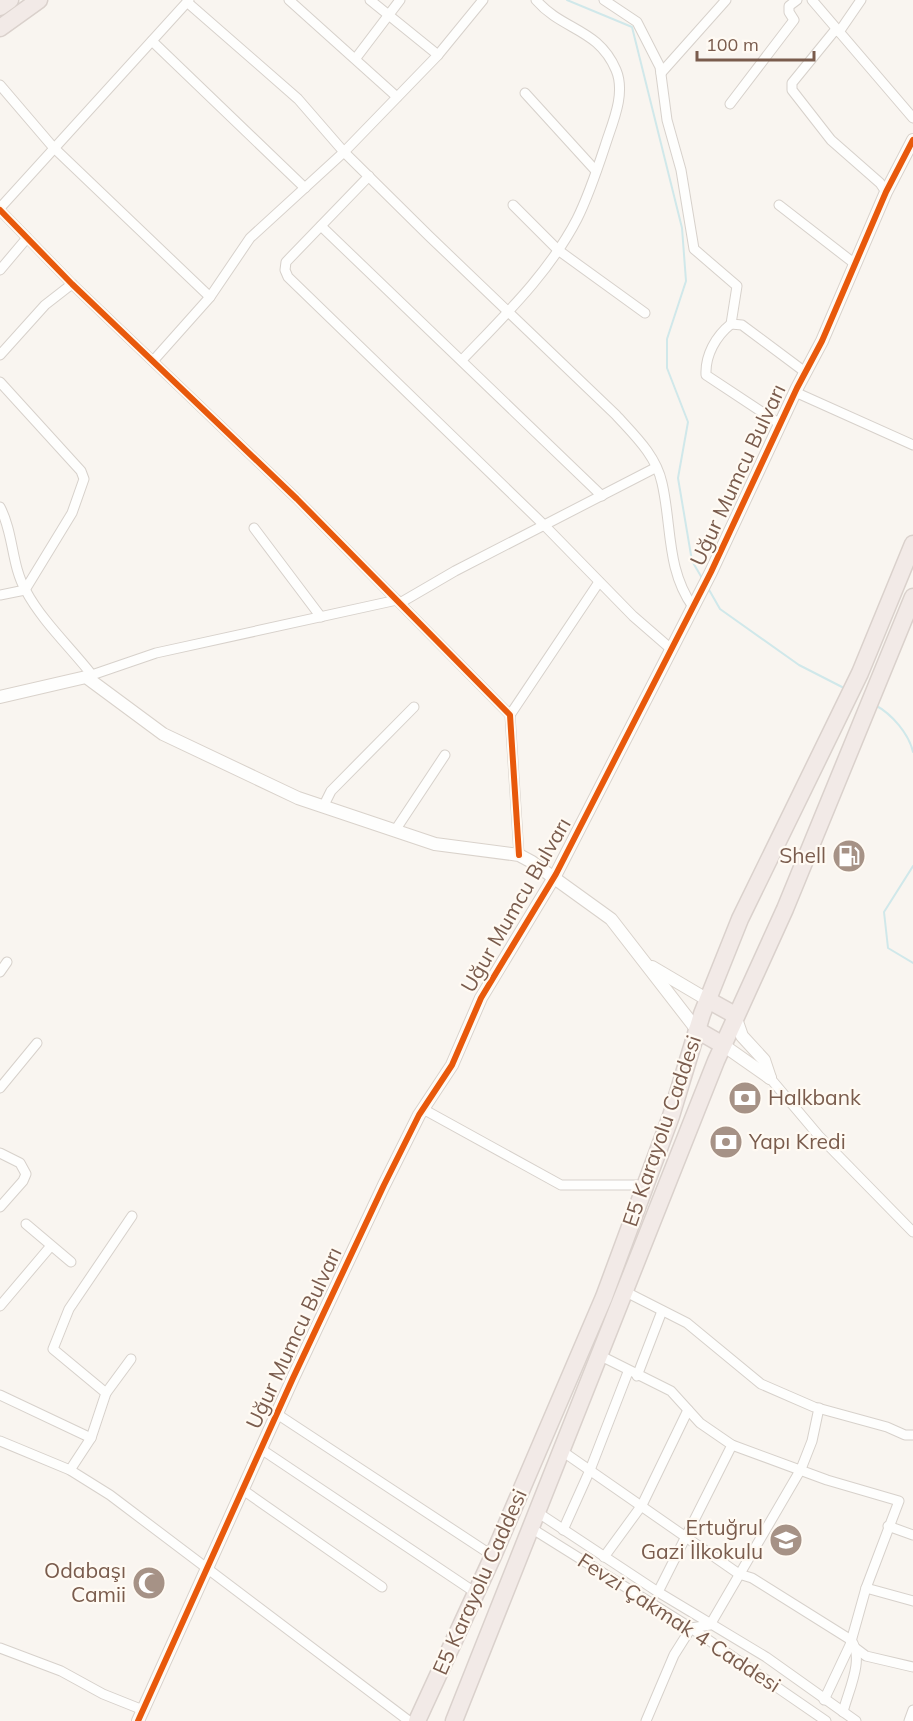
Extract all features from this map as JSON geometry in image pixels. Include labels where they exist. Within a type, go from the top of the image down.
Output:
[{"type":"highway","points":[[0,7],[10,0]]},
{"type":"highway","points":[[0,28],[39,0]]},
{"type":"highway","name":"E5 Karayolu Caddesi","points":[[417,1721],[493,1556],[604,1297],[671,1116],[708,1000],[740,919],[860,673],[913,544]]},
{"type":"highway","name":"E5 Karayolu Caddesi","points":[[454,1721],[735,1015],[785,909],[913,597]]},
{"type":"highway","points":[[708,1000],[735,1015]]},
{"type":"highway","points":[[698,1030],[723,1045]]},
{"type":"street","points":[[289,0],[397,97]]},
{"type":"street","points":[[370,0],[438,55]]},
{"type":"street","points":[[356,58],[400,0]]},
{"type":"street","points":[[462,360],[548,266],[578,218],[596,171],[620,93],[617,72],[602,46],[546,11],[536,0]]},
{"type":"street","points":[[604,0],[637,22],[661,73],[666,120],[681,170],[694,249],[737,286],[731,324]]},
{"type":"street","points":[[661,73],[726,0]]},
{"type":"street","points":[[730,104],[794,20],[789,12],[789,6],[797,0]]},
{"type":"street","points":[[861,0],[792,83],[792,90],[831,140],[880,183],[886,192]]},
{"type":"street","points":[[510,715],[297,498],[72,284],[0,209],[53,147],[188,1],[298,99],[344,152],[616,415],[649,451],[662,480],[674,570],[682,591],[693,607]]},
{"type":"street","points":[[153,361],[210,297],[250,238],[344,152],[438,55],[479,1]]},
{"type":"street","points":[[815,1],[913,118]]},
{"type":"street","points":[[152,40],[305,188]]},
{"type":"street","points":[[0,86],[53,147],[83,173],[210,297]]},
{"type":"street","points":[[525,93],[596,171]]},
{"type":"street","name":"Uğur Mumcu Bulvarı","points":[[140,1716],[384,1185],[423,1109],[452,1065],[481,998],[554,878],[711,572],[795,392],[822,341],[886,192],[912,148]]},
{"type":"street","points":[[369,176],[286,262],[285,270],[288,277],[544,526],[633,616],[671,649]]},
{"type":"street","points":[[513,205],[558,250],[645,313]]},
{"type":"street","points":[[779,205],[855,264]]},
{"type":"street","points":[[321,226],[602,496]]},
{"type":"street","points":[[0,270],[27,238]]},
{"type":"street","points":[[0,355],[45,305],[72,284]]},
{"type":"street","points":[[780,424],[706,375],[706,365],[711,350],[722,331],[731,324],[742,325],[805,372]]},
{"type":"street","points":[[0,382],[81,471],[84,479],[72,513],[25,590],[0,595]]},
{"type":"street","points":[[795,392],[913,445]]},
{"type":"street","points":[[0,697],[89,676],[156,653],[399,602],[655,468]]},
{"type":"street","points":[[0,507],[9,525],[16,568],[25,590],[89,676],[163,734],[253,779],[323,807],[396,829],[435,844],[519,855],[611,919],[698,1030]]},
{"type":"street","points":[[254,528],[321,617]]},
{"type":"street","points":[[519,855],[510,715],[599,582]]},
{"type":"street","points":[[323,807],[331,791],[414,707]]},
{"type":"street","points":[[396,829],[445,754]]},
{"type":"street","points":[[635,952],[657,972],[708,1000]]},
{"type":"street","points":[[0,972],[7,962]]},
{"type":"street","points":[[735,1015],[742,1036],[764,1060],[770,1078]]},
{"type":"street","points":[[0,1088],[38,1043]]},
{"type":"street","points":[[723,1045],[770,1078],[819,1136],[913,1232]]},
{"type":"street","points":[[423,1109],[561,1185],[645,1185]]},
{"type":"street","points":[[0,1153],[20,1163],[26,1174],[23,1181],[0,1207]]},
{"type":"street","points":[[106,1393],[53,1349],[69,1309],[132,1216]]},
{"type":"street","points":[[26,1224],[50,1247],[71,1262]]},
{"type":"street","points":[[0,1306],[50,1247]]},
{"type":"street","points":[[626,1292],[687,1323],[761,1384],[819,1408],[887,1427],[905,1436],[913,1436]]},
{"type":"street","points":[[563,1530],[662,1311]]},
{"type":"street","points":[[601,1356],[671,1391],[700,1423],[732,1445],[827,1480],[899,1501],[866,1588],[852,1644],[824,1700]]},
{"type":"street","points":[[70,1470],[92,1438],[106,1393],[131,1359]]},
{"type":"street","points":[[0,1395],[92,1438]]},
{"type":"street","points":[[646,1721],[674,1655],[691,1628],[710,1625],[801,1469],[812,1441],[819,1408]]},
{"type":"street","points":[[604,1557],[642,1505],[688,1410]]},
{"type":"street","points":[[277,1414],[493,1556]]},
{"type":"street","points":[[0,1441],[70,1470],[145,1519],[207,1570],[409,1721]]},
{"type":"street","points":[[658,1592],[732,1445]]},
{"type":"street","points":[[261,1449],[476,1593]]},
{"type":"street","points":[[562,1451],[688,1536],[739,1574],[752,1578],[852,1644],[866,1656],[913,1667]]},
{"type":"street","points":[[243,1490],[382,1587]]},
{"type":"street","name":"Fevzi Çakmak 4 Caddesi","points":[[534,1520],[563,1530],[710,1625],[766,1657],[856,1721]]},
{"type":"street","name":"Fevzi Çakmak 4 Caddesi","points":[[534,1520],[826,1721]]},
{"type":"street","points":[[888,1526],[913,1535]]},
{"type":"street","points":[[866,1588],[913,1601]]},
{"type":"street","points":[[843,1712],[857,1659],[852,1644]]},
{"type":"street","points":[[0,1648],[61,1671],[140,1716]]},
{"type":"street","points":[[909,1721],[913,1710]]},
{"type":"waterway","points":[[567,0],[632,27],[682,228],[686,281],[667,339],[667,368],[688,422],[678,478],[692,561],[702,578]]},
{"type":"waterway","points":[[708,588],[720,609],[799,665],[844,688]]},
{"type":"waterway","points":[[875,705],[899,725],[908,738],[913,752]]},
{"type":"waterway","points":[[913,866],[884,912],[888,948],[913,963]]},
{"type":"cycle path","points":[[138,1721],[293,1378],[384,1185],[419,1115],[452,1065],[481,998],[556,874],[711,572],[797,388],[822,341],[886,192],[913,140]]},
{"type":"cycle path","points":[[0,210],[72,284],[297,499],[510,715],[519,855]]},
{"type":"place","name":"Shell","points":[[849,856]]},
{"type":"place","name":"Halkbank","points":[[745,1098]]},
{"type":"place","name":"Yapı Kredi","points":[[726,1142]]},
{"type":"place","name":"Ertuğrul Gazi İlkokulu","points":[[786,1540]]},
{"type":"place","name":"Odabaşı Camii","points":[[149,1583]]}]
